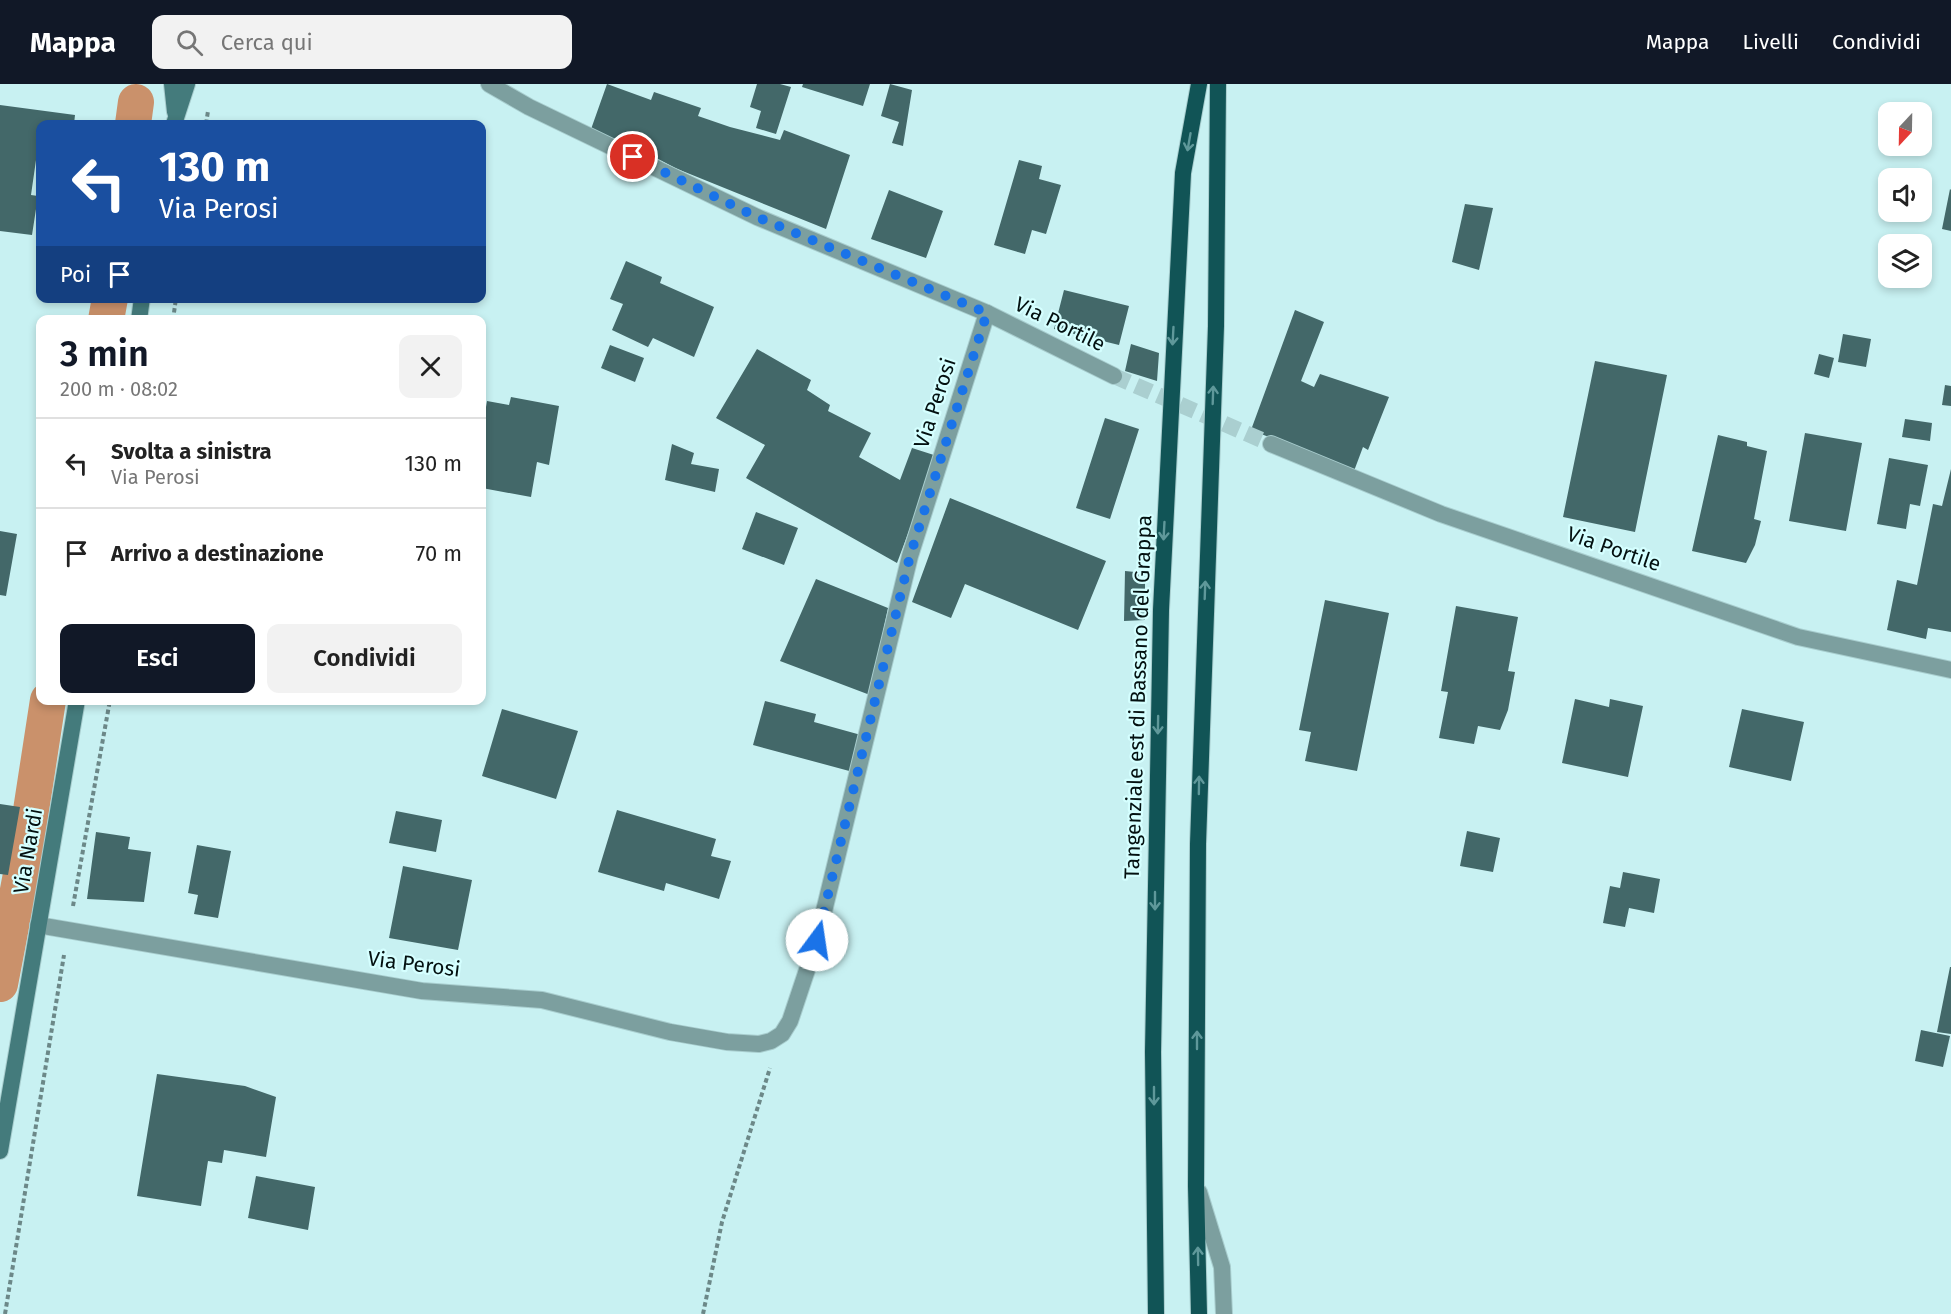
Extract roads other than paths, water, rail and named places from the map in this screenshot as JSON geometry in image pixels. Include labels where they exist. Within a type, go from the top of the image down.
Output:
[{"type":"highway","name":"Tangenziale est di Bassano del Grappa","points":[[1156,1314],[1155,866],[1161,610],[1183,173],[1199,84]]},
{"type":"highway","points":[[1199,1314],[1196,1186],[1198,844],[1203,642],[1216,326],[1218,84]]},
{"type":"main road","points":[[172,84],[174,120]]},
{"type":"main road","points":[[174,120],[187,84]]},
{"type":"main road","name":"Via Nardi","points":[[0,1151],[76,705]]},
{"type":"street","points":[[489,84],[529,107],[757,217],[987,313]]},
{"type":"street","name":"Via Portile","points":[[987,313],[1114,376]]},
{"type":"street","name":"Via Perosi","points":[[38,925],[422,991],[542,1000],[670,1032],[727,1042],[759,1044],[782,1034],[790,1021],[817,940],[910,556],[987,313]]},
{"type":"street","name":"Via Portile","points":[[1271,444],[1441,514],[1797,637],[1951,670]]},
{"type":"street","points":[[1196,1186],[1222,1267],[1224,1314]]},
{"type":"street","points":[[1148,1314],[1155,1262]]},
{"type":"waterway","points":[[134,120],[136,102]]},
{"type":"waterway","points":[[107,315],[109,303]]},
{"type":"waterway","points":[[0,984],[22,869],[47,705]]},
{"type":"tunnel","points":[[1114,376],[1271,444]]}]
